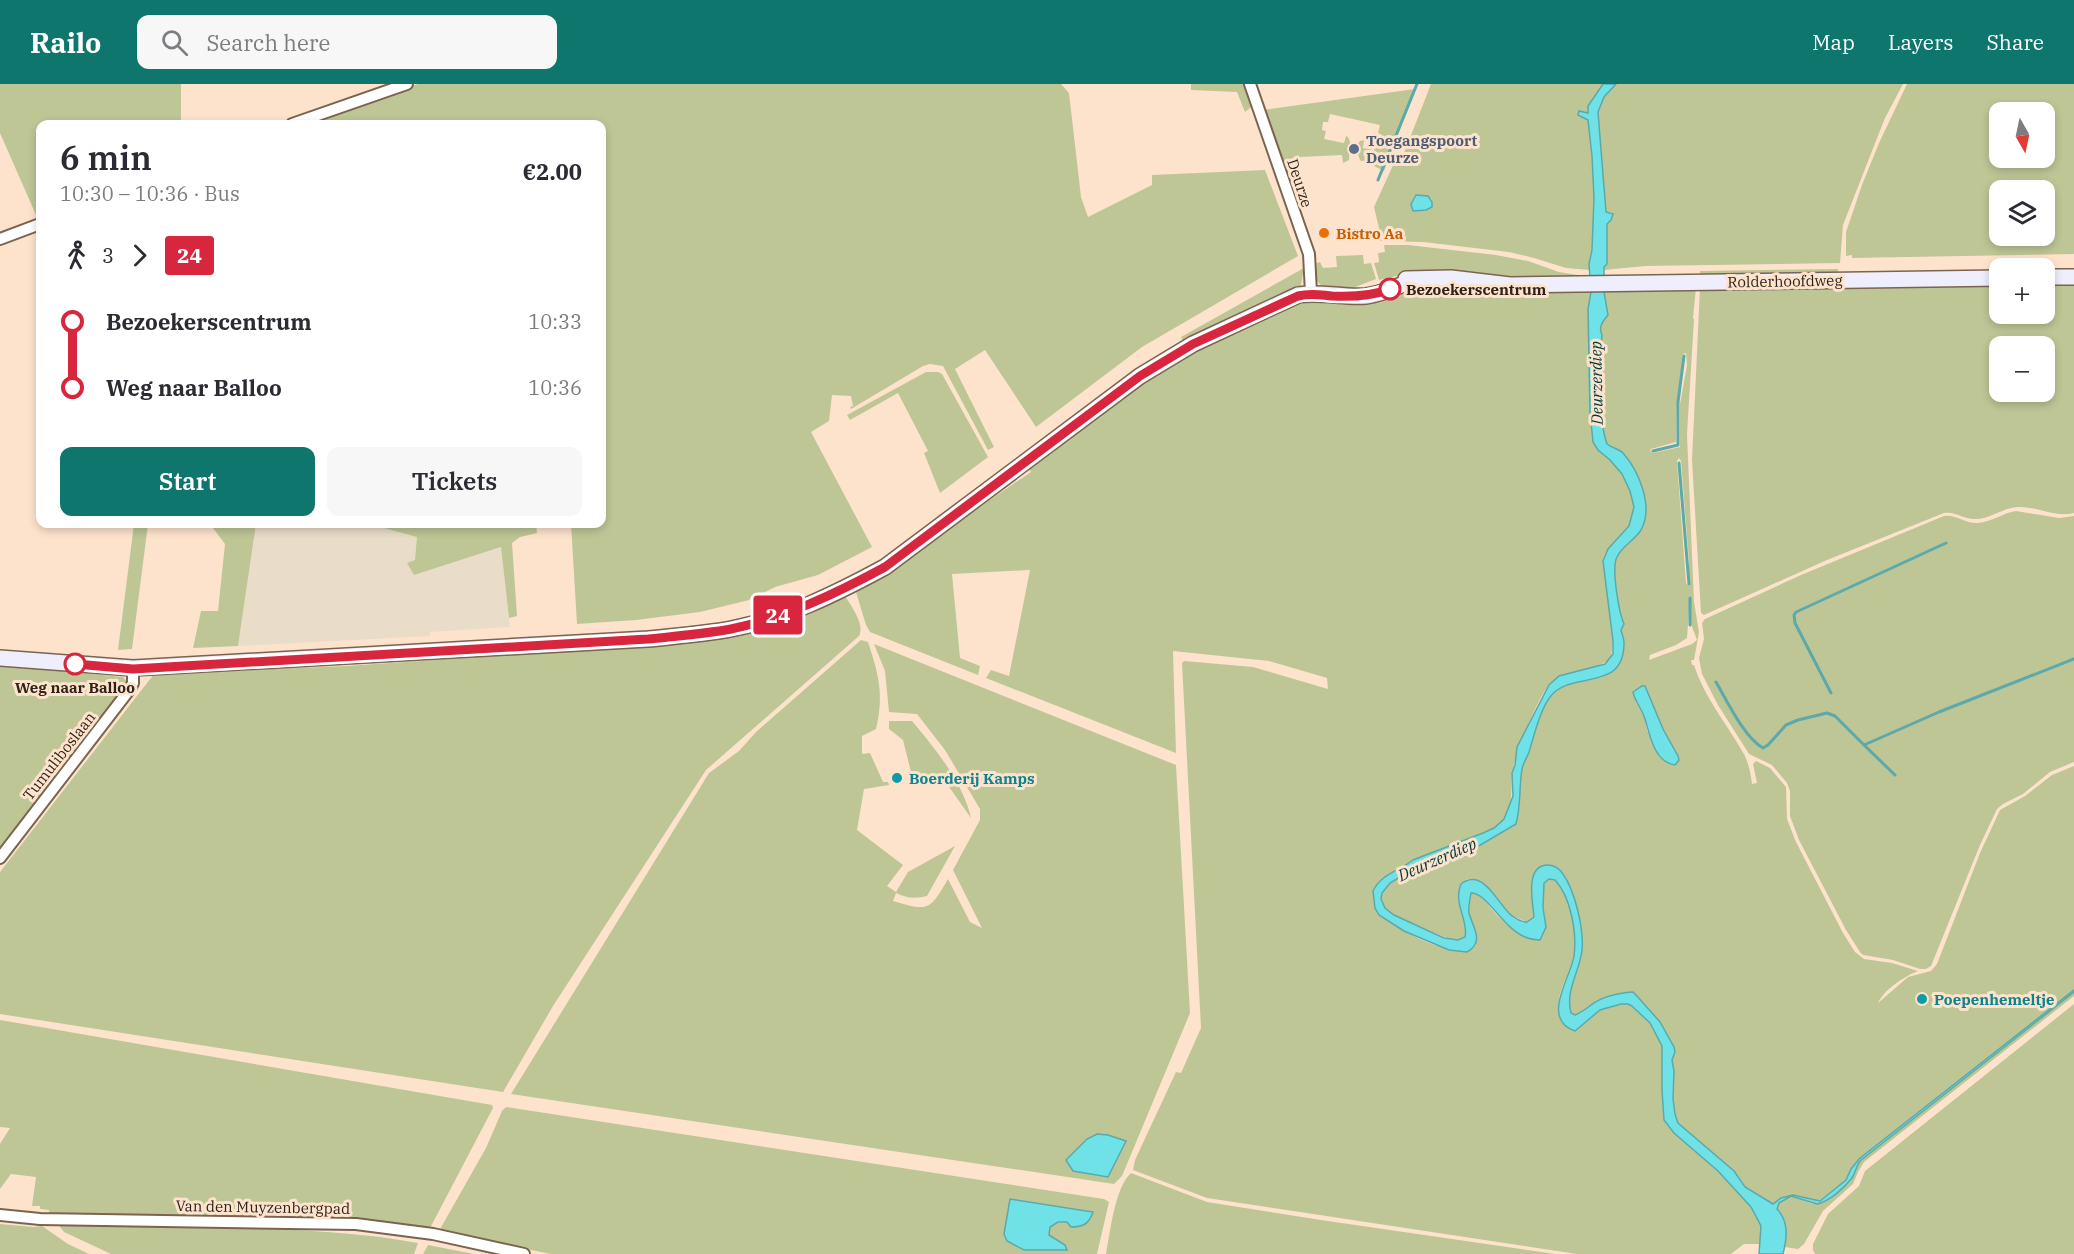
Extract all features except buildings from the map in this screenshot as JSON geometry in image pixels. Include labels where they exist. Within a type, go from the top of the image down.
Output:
[{"type":"main road","points":[[2055,277],[2074,277]]},
{"type":"main road","name":"Rolderhoofdweg","points":[[1311,293],[1346,296],[1394,279],[1451,278],[1510,285],[1989,278]]},
{"type":"main road","points":[[0,658],[133,669],[648,639],[714,632],[759,622],[849,587],[885,567],[1140,376],[1193,344],[1298,296],[1311,293]]},
{"type":"street","points":[[304,120],[407,84]]},
{"type":"street","name":"Deurze","points":[[1250,84],[1309,254],[1311,293]]},
{"type":"street","points":[[0,239],[36,226]]},
{"type":"street","name":"Tumuliboslaan","points":[[0,858],[130,689],[133,683],[133,669]]},
{"type":"street","name":"Van den Muyzenbergpad","points":[[0,1215],[40,1218],[356,1224],[433,1234],[524,1254]]},
{"type":"shaded area","points":[[255,528],[385,528],[418,537],[414,575],[501,547],[510,627],[430,632],[430,636],[238,646]]},
{"type":"green space","points":[[0,84],[181,84],[181,120],[36,120],[36,215],[0,133]]},
{"type":"green space","points":[[418,84],[1061,84],[1069,93],[1081,197],[1088,217],[1152,185],[1152,175],[1265,170],[1298,256],[1142,347],[1036,427],[985,350],[955,369],[994,447],[988,450],[943,366],[930,364],[923,366],[851,409],[850,407],[853,406],[851,396],[832,395],[829,421],[811,432],[872,547],[818,575],[775,587],[749,600],[700,612],[577,624],[571,528],[606,528],[606,120],[315,120]]},
{"type":"green space","points":[[1191,84],[1246,84],[1252,101],[1251,107],[1245,112],[1237,92],[1191,90]]},
{"type":"green space","points":[[1431,84],[1603,84],[1588,106],[1588,113],[1579,111],[1580,116],[1588,120],[1592,156],[1594,198],[1590,270],[1566,268],[1509,252],[1423,242],[1380,241],[1374,207],[1394,163],[1399,166]],"holes":[[[1418,195],[1428,196],[1432,200],[1431,208],[1417,210],[1411,204],[1414,197]]]},
{"type":"green space","points":[[1616,84],[1903,84],[1885,118],[1843,225],[1840,263],[1645,266],[1604,270],[1607,264],[1607,224],[1611,220],[1612,213],[1606,212],[1598,112],[1604,97]]},
{"type":"green space","points":[[1907,84],[2074,84],[2074,254],[1852,258],[1852,255],[1846,256],[1846,232],[1862,185]]},
{"type":"green space","points":[[1415,89],[1384,171],[1370,161],[1361,161],[1358,151],[1360,141],[1364,140],[1363,148],[1374,150],[1376,143],[1380,143],[1382,135],[1378,133],[1380,125],[1330,114],[1328,122],[1323,122],[1322,130],[1326,131],[1324,139],[1344,143],[1346,136],[1348,137],[1349,160],[1343,163],[1342,155],[1300,157],[1299,165],[1284,165],[1262,110]]},
{"type":"green space","points":[[1384,245],[1408,245],[1496,255],[1528,261],[1559,272],[1584,276],[1584,279],[1512,280],[1401,275],[1379,280],[1374,263],[1379,262],[1378,253],[1385,252]]},
{"type":"green space","points":[[1363,255],[1364,264],[1371,263],[1376,279],[1350,289],[1325,288],[1317,281],[1315,264],[1320,262],[1323,268],[1337,267],[1336,256]]},
{"type":"green space","points":[[1304,268],[1299,288],[1184,343],[1181,337]]},
{"type":"green space","points":[[1838,269],[1838,273],[1700,277],[1700,271]]},
{"type":"green space","points":[[2074,283],[2074,513],[2059,514],[2017,507],[1976,519],[1944,513],[1827,560],[1704,615],[1701,613],[1692,460],[1700,288],[1763,291],[1801,287],[1989,284],[1989,324],[2055,324],[2055,284]]},
{"type":"green space","points":[[1422,284],[1538,291],[1540,293],[1591,292],[1588,309],[1590,412],[1598,450],[1622,474],[1628,484],[1634,505],[1628,527],[1607,551],[1603,561],[1613,641],[1611,658],[1597,666],[1562,676],[1549,685],[1544,692],[1517,754],[1512,774],[1511,801],[1503,820],[1479,836],[1413,860],[1387,875],[1373,890],[1377,912],[1398,927],[1432,944],[1444,948],[1470,950],[1476,945],[1469,910],[1471,893],[1474,892],[1515,931],[1540,940],[1546,927],[1543,908],[1544,883],[1549,879],[1555,880],[1561,887],[1569,907],[1575,941],[1573,961],[1561,989],[1559,1001],[1568,1028],[1575,1031],[1600,1010],[1621,1004],[1632,1006],[1648,1020],[1662,1046],[1664,1120],[1674,1133],[1718,1171],[1751,1207],[1761,1226],[1760,1244],[1744,1244],[1731,1254],[1577,1254],[1207,1198],[1133,1170],[1135,1160],[1176,1072],[1181,1073],[1201,1028],[1182,663],[1184,661],[1253,667],[1328,689],[1327,678],[1269,661],[1173,651],[1176,753],[986,678],[991,670],[1009,676],[1030,570],[952,574],[960,658],[980,666],[978,675],[870,632],[866,625],[856,592],[887,574],[938,535],[1031,472],[1027,466],[1108,404],[1182,356],[1300,300],[1338,302],[1342,305]]},
{"type":"green space","points":[[1696,288],[1687,434],[1694,602],[1699,632],[1694,660],[1691,660],[1692,665],[1710,701],[1745,756],[1752,784],[1757,783],[1753,764],[1756,761],[1770,768],[1786,787],[1787,819],[1796,842],[1855,952],[1864,959],[1892,963],[1918,971],[1895,984],[1878,1003],[1908,977],[1931,971],[1937,964],[1980,853],[2000,810],[2025,796],[2052,775],[2074,766],[2074,990],[1859,1159],[1846,1180],[1819,1201],[1790,1196],[1771,1204],[1745,1187],[1734,1171],[1678,1123],[1673,1099],[1674,1047],[1660,1022],[1633,992],[1606,997],[1582,1012],[1575,1015],[1571,1013],[1570,998],[1582,946],[1571,890],[1561,872],[1548,865],[1537,869],[1532,883],[1534,917],[1527,922],[1512,916],[1468,879],[1461,883],[1459,898],[1466,933],[1465,937],[1457,940],[1449,939],[1394,915],[1385,908],[1381,899],[1382,893],[1390,883],[1425,862],[1477,847],[1516,824],[1523,766],[1548,700],[1555,691],[1565,686],[1610,674],[1618,666],[1623,655],[1621,628],[1624,624],[1616,593],[1615,562],[1622,550],[1638,534],[1643,524],[1645,503],[1640,481],[1630,462],[1621,452],[1607,444],[1604,436],[1600,403],[1601,327],[1608,315],[1604,290]],"holes":[[[1686,353],[1687,365],[1680,404],[1680,447],[1653,453],[1651,449],[1676,442],[1677,405],[1683,354]],[[1679,458],[1681,461],[1689,586],[1686,583],[1677,461]],[[1690,597],[1691,624],[1697,640],[1649,660],[1650,655],[1687,638]],[[1641,688],[1678,756],[1671,764],[1659,756],[1633,691]]]},
{"type":"green space","points":[[926,372],[942,374],[988,457],[940,493],[924,453],[928,451],[898,393],[850,420],[847,415]]},
{"type":"green space","points":[[2011,512],[2059,518],[2074,516],[2074,762],[2050,772],[2023,794],[1997,809],[1931,966],[1920,969],[1893,960],[1863,955],[1846,930],[1799,840],[1790,816],[1790,791],[1787,783],[1772,765],[1749,754],[1718,705],[1702,674],[1699,658],[1704,639],[1702,623],[1705,619],[1801,575],[1944,516],[1953,516],[1978,523]],"holes":[[[1946,542],[1946,544],[1794,613]]]},
{"type":"green space","points":[[133,528],[147,528],[132,649],[118,650]]},
{"type":"green space","points":[[213,528],[255,528],[238,646],[193,648],[201,611],[218,611],[225,544]]},
{"type":"green space","points":[[384,528],[536,528],[537,533],[520,537],[512,543],[517,616],[509,618],[501,547],[414,575],[407,563],[415,560],[417,537]]},
{"type":"green space","points":[[846,597],[859,621],[859,636],[706,770],[553,1006],[503,1092],[0,1014],[0,872],[154,674],[346,666],[647,646],[749,633],[801,616]]},
{"type":"green space","points":[[861,640],[868,642],[880,695],[876,729],[862,736],[862,754],[870,753],[883,782],[888,782],[889,785],[864,789],[857,830],[903,865],[887,886],[896,892],[908,872],[955,846],[927,896],[911,898],[896,893],[893,901],[914,907],[927,906],[937,897],[948,879],[970,922],[982,928],[953,870],[980,820],[980,809],[945,750],[917,714],[889,712],[885,671],[874,644],[1176,765],[1190,1013],[1122,1176],[1114,1184],[511,1094],[709,773],[739,751],[757,731]]},
{"type":"green space","points":[[0,665],[123,677],[128,683],[0,850]]},
{"type":"green space","points":[[889,721],[912,721],[955,779],[971,818],[940,774],[913,780],[903,740],[889,729]]},
{"type":"green space","points":[[2074,992],[2074,996],[1864,1162],[1853,1184],[1823,1211],[1804,1244],[1798,1249],[1785,1247],[1786,1227],[1777,1209],[1779,1203],[1791,1196],[1815,1204],[1822,1203],[1831,1197],[1852,1178],[1860,1161]]},
{"type":"green space","points":[[2074,1004],[2074,1254],[1815,1254],[1813,1244],[1828,1214],[1859,1186],[1865,1171]]},
{"type":"green space","points":[[0,1020],[492,1105],[493,1108],[429,1230],[203,1216],[50,1216],[49,1210],[40,1209],[40,1206],[32,1206],[36,1177],[11,1174],[0,1189],[0,1144],[10,1128],[0,1127]]},
{"type":"green space","points":[[506,1107],[1104,1199],[1109,1202],[1097,1254],[551,1254],[439,1231],[486,1148],[502,1111]],"holes":[[[1010,1199],[1085,1225],[1067,1222],[1050,1227],[1049,1235],[1065,1245],[1064,1250],[1039,1250]]]},
{"type":"green space","points":[[1131,1173],[1207,1202],[1555,1254],[1106,1254],[1117,1199],[1125,1180]]},
{"type":"green space","points":[[57,1223],[309,1231],[364,1235],[418,1243],[414,1254],[111,1254],[64,1232]]},
{"type":"green space","points":[[0,1224],[42,1226],[68,1244],[89,1254],[0,1254]]},
{"type":"green space","points":[[428,1245],[474,1254],[423,1254]]},
{"type":"water","name":"Deurzerdiep","points":[[1603,84],[1616,84],[1604,97],[1598,112],[1606,212],[1613,214],[1607,224],[1607,264],[1604,267],[1604,292],[1608,315],[1601,327],[1602,420],[1607,444],[1623,453],[1639,479],[1646,511],[1641,530],[1622,550],[1615,563],[1616,590],[1624,624],[1621,630],[1624,643],[1622,659],[1615,669],[1606,675],[1570,684],[1559,689],[1546,702],[1523,767],[1516,824],[1477,847],[1427,861],[1390,883],[1382,893],[1381,899],[1385,908],[1394,915],[1444,938],[1458,940],[1465,937],[1466,932],[1459,900],[1460,887],[1463,883],[1473,879],[1479,881],[1491,891],[1511,915],[1527,922],[1534,917],[1532,886],[1536,871],[1548,865],[1559,869],[1571,890],[1582,932],[1581,958],[1571,988],[1571,1013],[1575,1015],[1606,997],[1633,992],[1660,1022],[1674,1047],[1673,1099],[1678,1123],[1734,1171],[1745,1187],[1773,1204],[1781,1198],[1793,1195],[1820,1201],[1846,1180],[1859,1159],[2074,990],[1860,1161],[1852,1178],[1832,1197],[1817,1204],[1791,1196],[1779,1203],[1777,1209],[1784,1219],[1786,1230],[1783,1254],[1759,1254],[1761,1226],[1751,1207],[1718,1171],[1674,1133],[1664,1120],[1662,1046],[1650,1023],[1628,1004],[1600,1010],[1575,1031],[1565,1025],[1560,1017],[1560,997],[1572,965],[1575,937],[1569,905],[1561,887],[1555,880],[1549,879],[1544,883],[1543,908],[1546,927],[1540,940],[1518,933],[1508,926],[1485,900],[1471,893],[1469,913],[1477,939],[1467,952],[1449,950],[1404,931],[1379,915],[1375,908],[1373,891],[1385,877],[1413,860],[1494,828],[1504,819],[1513,796],[1512,773],[1517,747],[1549,685],[1559,676],[1605,664],[1613,654],[1603,561],[1608,549],[1629,526],[1634,507],[1622,474],[1593,442],[1590,412],[1588,309],[1591,292],[1589,264],[1592,250],[1594,198],[1588,120],[1578,115],[1579,111],[1588,113],[1588,106]]},
{"type":"water","points":[[1416,195],[1428,196],[1432,207],[1413,211],[1411,204]]},
{"type":"water","points":[[1645,686],[1663,729],[1678,756],[1679,760],[1675,765],[1662,759],[1651,740],[1644,715],[1633,692]]},
{"type":"water","points":[[1097,1134],[1126,1141],[1108,1177],[1073,1171],[1066,1160],[1087,1139]]},
{"type":"water","points":[[1010,1199],[1093,1212],[1090,1219],[1082,1225],[1071,1227],[1067,1222],[1058,1222],[1050,1227],[1049,1235],[1065,1245],[1067,1250],[1024,1250],[1007,1241],[1004,1234]]},
{"type":"waterway","points":[[1378,180],[1417,84]]},
{"type":"waterway","points":[[1653,451],[1678,445],[1678,402],[1684,356]]},
{"type":"waterway","points":[[1679,463],[1689,584]]},
{"type":"waterway","points":[[1831,693],[1795,623],[1796,612],[1946,543]]},
{"type":"waterway","points":[[1690,598],[1690,625]]},
{"type":"waterway","points":[[1716,682],[1749,736],[1763,748],[1786,725],[1827,713],[1835,716],[1864,745],[1939,712],[2074,659]]},
{"type":"waterway","points":[[1864,745],[1895,775]]},
{"type":"bus line","name":"24","points":[[75,664],[133,669],[648,639],[733,629],[759,622],[849,587],[885,567],[1140,376],[1193,344],[1298,296],[1311,293],[1332,296],[1366,296],[1390,289]]},
{"type":"place","name":"Toegangspoort Deurze","points":[[1354,149]]},
{"type":"place","name":"Bistro Aa","points":[[1324,233]]},
{"type":"place","name":"Bezoekerscentrum","points":[[1390,289]]},
{"type":"place","name":"Weg naar Balloo","points":[[75,664]]},
{"type":"place","name":"Boerderij Kamps","points":[[897,778]]},
{"type":"place","name":"Poepenhemeltje","points":[[1922,999]]}]
